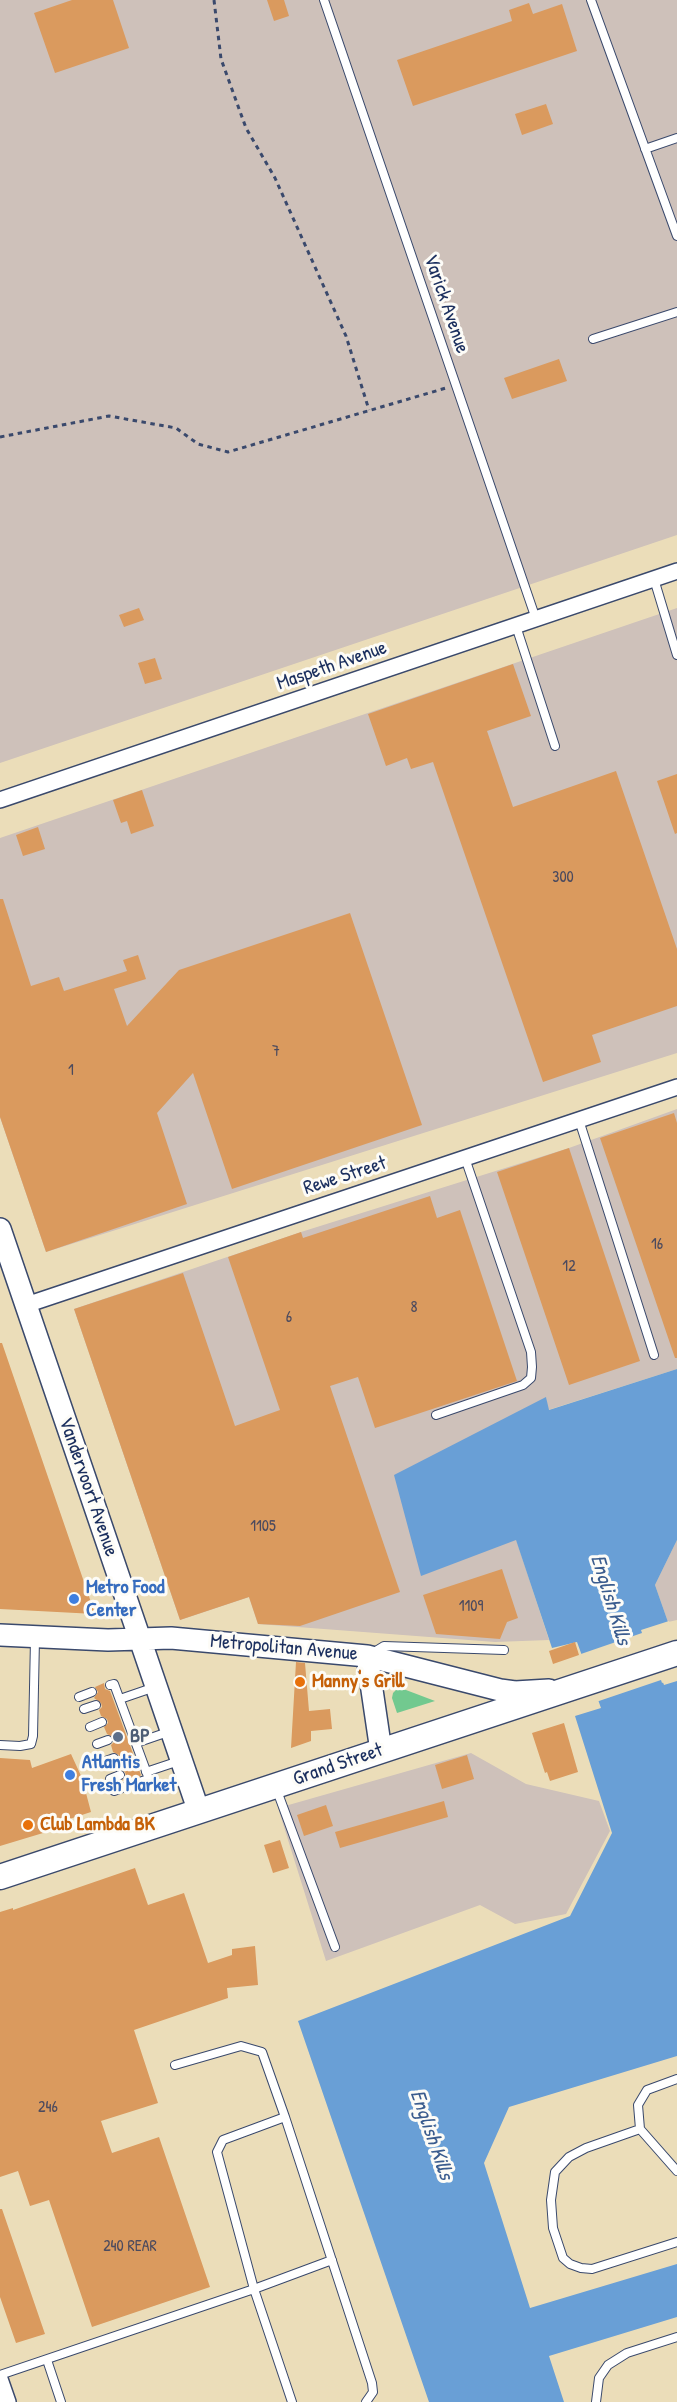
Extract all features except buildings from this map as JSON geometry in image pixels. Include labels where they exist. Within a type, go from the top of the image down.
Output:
[{"type":"main road","name":"Vandervoort Avenue","points":[[0,1229],[199,1812]]},
{"type":"main road","name":"Metropolitan Avenue","points":[[0,1635],[108,1640],[171,1638],[367,1656],[500,1690],[522,1692],[565,1689]]},
{"type":"main road","name":"Grand Street","points":[[0,1877],[677,1653]]},
{"type":"main road","points":[[367,1656],[381,1751]]},
{"type":"street","name":"Maspeth Avenue","points":[[0,800],[677,571]]},
{"type":"street","name":"Rewe Street","points":[[26,1305],[677,1087]]},
{"type":"street","points":[[0,2377],[8,2402]]},
{"type":"lane","name":"Varick Avenue","points":[[324,0],[536,619]]},
{"type":"lane","points":[[591,0],[677,236]]},
{"type":"lane","points":[[645,149],[677,138]]},
{"type":"lane","points":[[593,339],[677,312]]},
{"type":"lane","points":[[654,579],[677,655]]},
{"type":"lane","points":[[516,626],[555,746]]},
{"type":"lane","points":[[579,1120],[654,1355]]},
{"type":"lane","points":[[436,1415],[523,1385],[531,1378],[531,1352],[465,1158]]},
{"type":"lane","points":[[0,1745],[31,1744],[36,1636]]},
{"type":"lane","points":[[367,1656],[384,1646],[504,1650]]},
{"type":"lane","points":[[110,1685],[114,1684],[129,1732],[148,1779],[142,1781]]},
{"type":"lane","points":[[118,1698],[156,1687]]},
{"type":"lane","points":[[79,1697],[92,1692]]},
{"type":"lane","points":[[84,1709],[96,1705]]},
{"type":"lane","points":[[90,1727],[102,1722]]},
{"type":"lane","points":[[135,1748],[171,1731]]},
{"type":"lane","points":[[97,1744],[108,1740]]},
{"type":"lane","points":[[103,1762],[114,1758]]},
{"type":"lane","points":[[143,1769],[181,1760]]},
{"type":"lane","points":[[110,1779],[120,1775]]},
{"type":"lane","points":[[114,1791],[125,1787]]},
{"type":"lane","points":[[275,1787],[336,1947]]},
{"type":"lane","points":[[175,2065],[241,2046],[262,2052],[372,2383],[373,2392],[366,2402]]},
{"type":"lane","points":[[677,2079],[647,2090],[638,2105],[640,2129],[677,2171]]},
{"type":"lane","points":[[285,2117],[223,2140],[217,2152],[254,2289],[292,2402]]},
{"type":"lane","points":[[640,2129],[586,2148],[568,2157],[555,2172],[551,2200],[553,2228],[563,2258],[570,2264],[581,2268],[592,2269],[677,2242]]},
{"type":"lane","points":[[0,2377],[332,2260]]},
{"type":"lane","points":[[596,2402],[599,2378],[608,2365],[627,2353],[677,2337]]},
{"type":"lane","points":[[46,2360],[61,2402]]},
{"type":"path","points":[[214,0],[221,59],[246,128],[275,178],[346,336],[369,410]]},
{"type":"path","points":[[0,437],[109,416],[176,428],[198,444],[228,452],[456,385]]},
{"type":"shaded area","points":[[0,0],[677,0],[677,535],[0,763]]},
{"type":"shaded area","points":[[677,608],[677,1053],[46,1252],[0,1117],[0,838]]},
{"type":"shaded area","points":[[677,1109],[677,1369],[548,1410],[546,1397],[516,1539],[549,1640],[495,1642],[258,1624],[249,1597],[180,1620],[74,1309],[301,1232],[569,1148]]},
{"type":"shaded area","points":[[677,1540],[677,1620],[668,1622],[655,1585]]},
{"type":"shaded area","points":[[471,1753],[526,1784],[599,1801],[610,1831],[566,1914],[515,1924],[480,1905],[326,1961],[278,1808]]},
{"type":"green space","points":[[397,1689],[435,1701],[397,1713],[392,1698]]},
{"type":"water","name":"English Kills","points":[[677,1369],[677,1540],[655,1585],[668,1622],[644,1632],[664,1685],[677,1681],[677,2056],[509,2107],[484,2163],[530,2308],[677,2264],[677,2317],[549,2356],[564,2402],[429,2402],[298,2021],[570,1916],[612,1833],[575,1716],[601,1708],[577,1642],[552,1648],[516,1540],[421,1576],[394,1475],[546,1397],[549,1410]]},
{"type":"pier","points":[[669,1621],[670,1625],[648,1634],[666,1681],[669,1680],[662,1683],[661,1680],[596,1702],[578,1655]]},
{"type":"place","name":"Metro Food Center","points":[[74,1599]]},
{"type":"place","name":"Manny's Grill","points":[[300,1682]]},
{"type":"place","name":"BP","points":[[118,1737]]},
{"type":"place","name":"Atlantis Fresh Market","points":[[70,1775]]},
{"type":"place","name":"Club Lambda BK","points":[[28,1825]]}]
